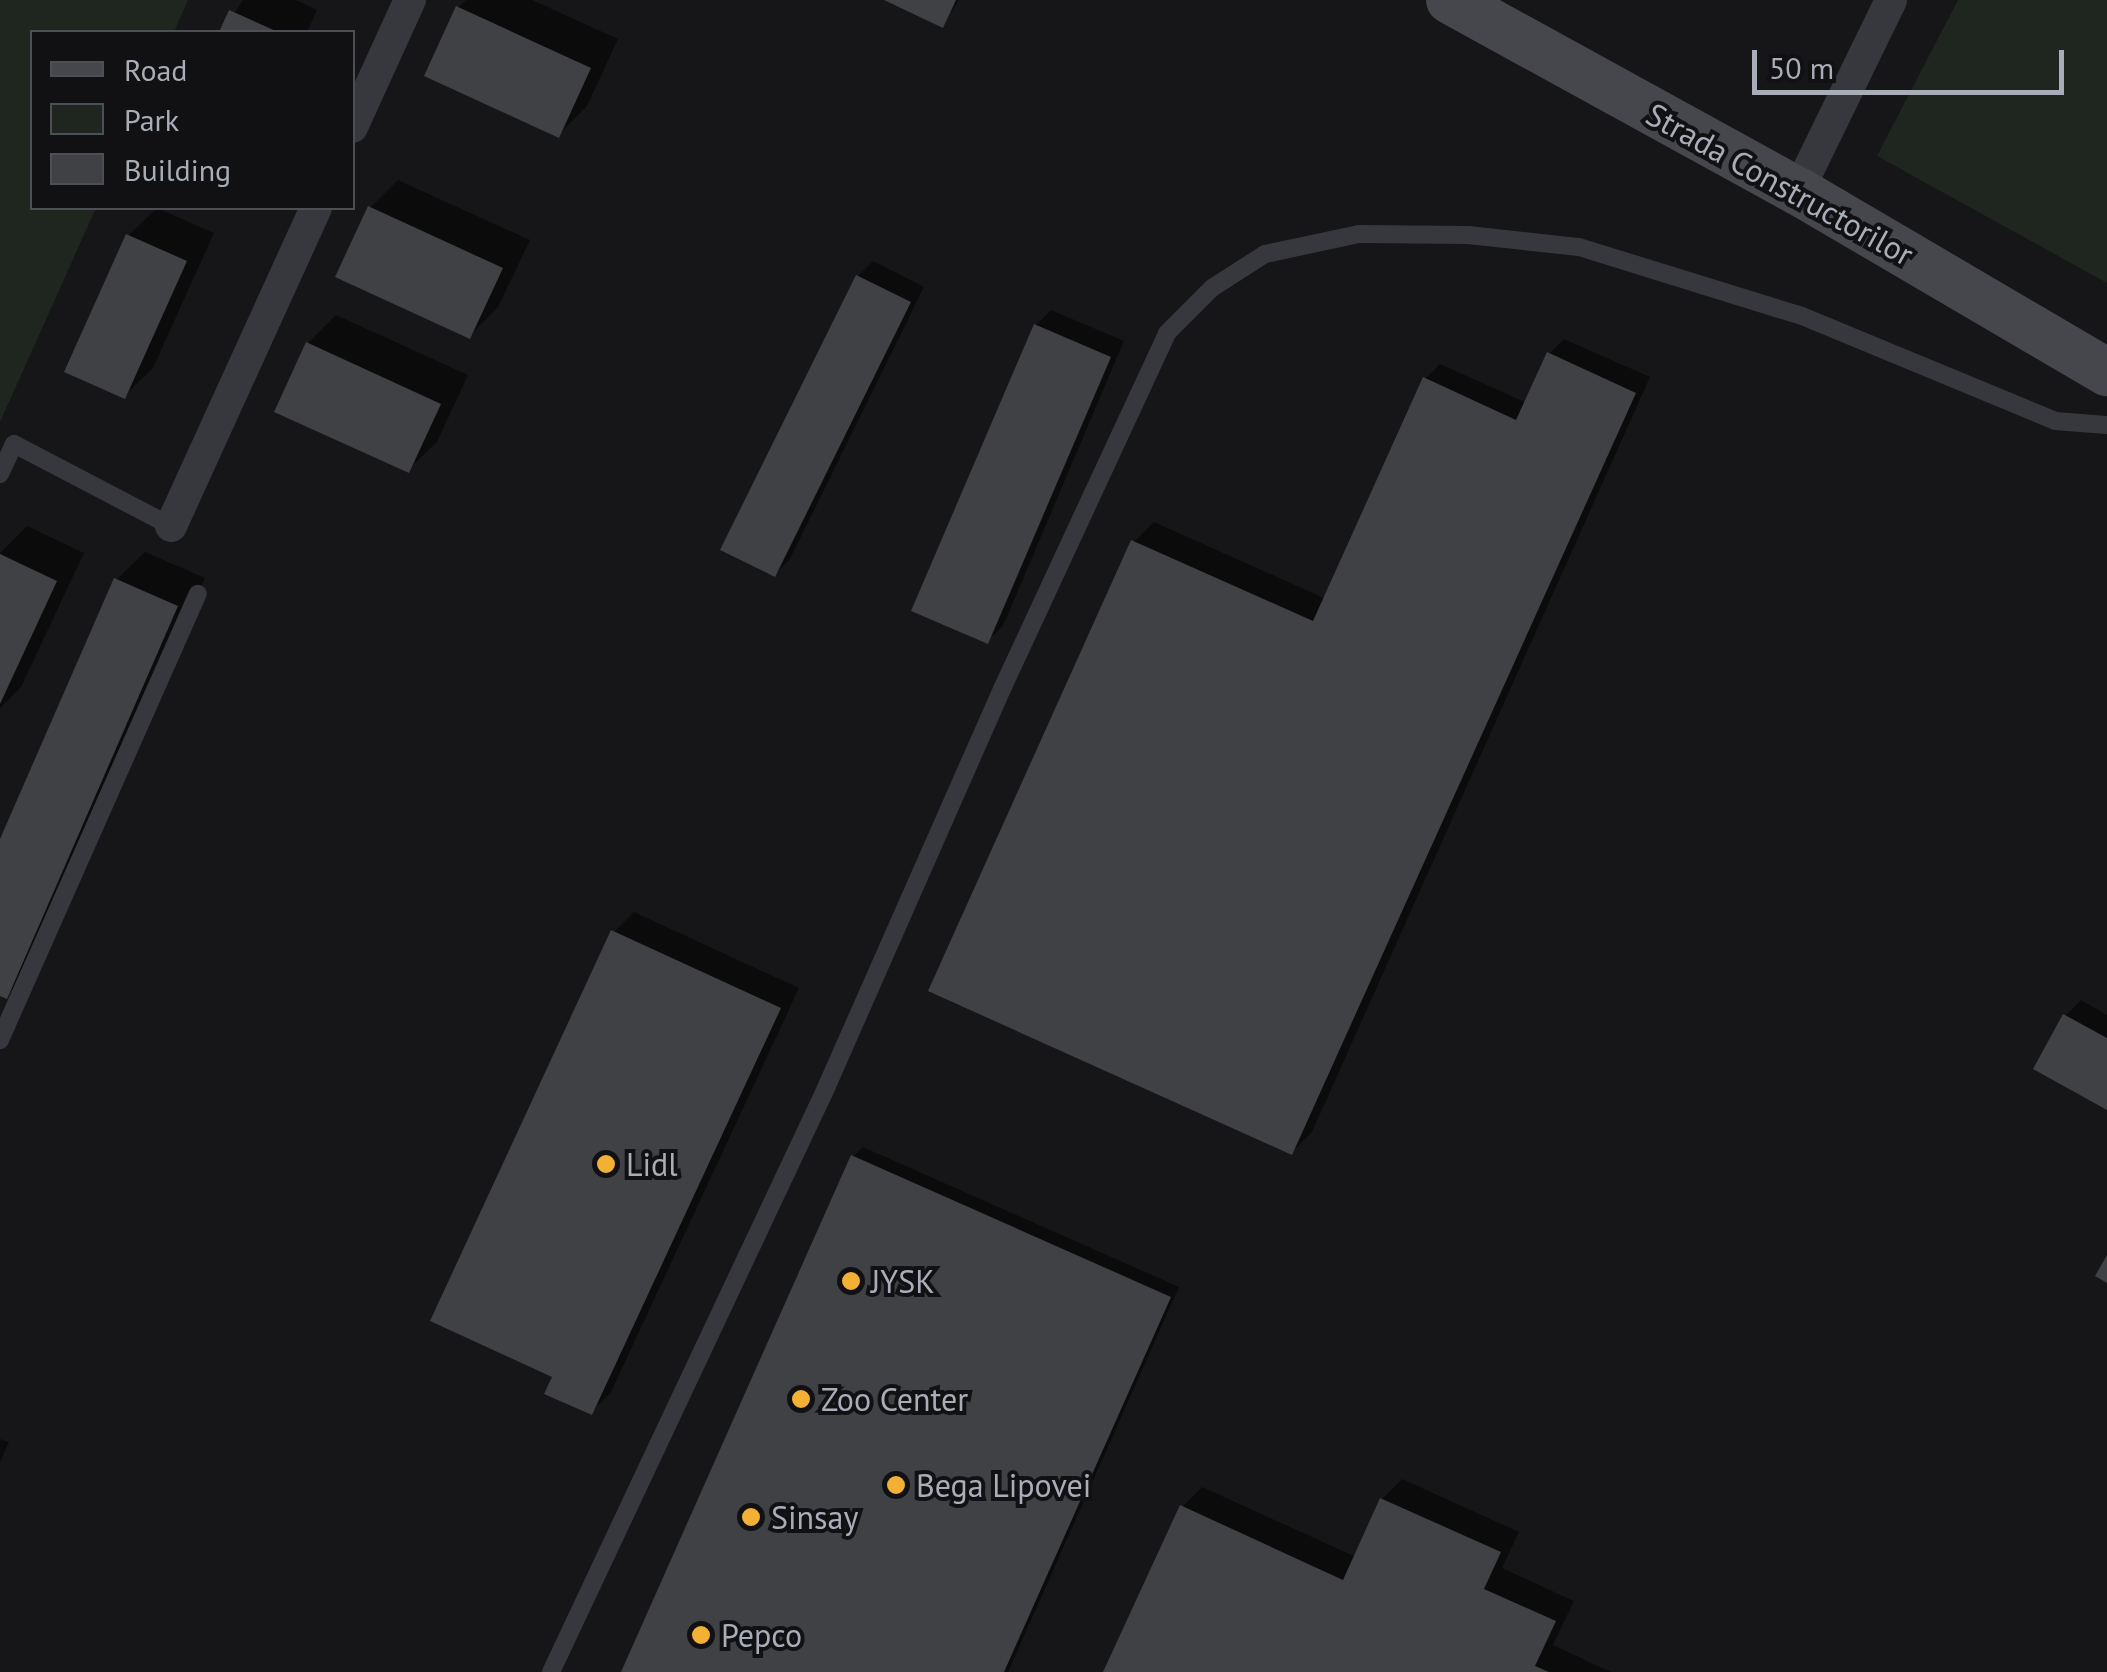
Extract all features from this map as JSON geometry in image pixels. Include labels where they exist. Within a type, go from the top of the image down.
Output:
[{"type":"main road","name":"Strada Constructorilor","points":[[1450,0],[1798,191],[2107,372]]},
{"type":"street","points":[[355,120],[410,0]]},
{"type":"street","points":[[1798,191],[1891,0]]},
{"type":"street","points":[[171,526],[315,210]]},
{"type":"lane","points":[[551,1672],[818,1106],[1002,689],[1167,333],[1212,288],[1265,254],[1358,234],[1468,235],[1580,247],[1802,316],[2055,421],[2107,424]]},
{"type":"lane","points":[[0,474],[14,444],[171,526]]},
{"type":"lane","points":[[0,1040],[198,594]]},
{"type":"green space","points":[[0,0],[188,0],[175,30],[30,30],[30,210],[95,210],[0,422]]},
{"type":"green space","points":[[1958,0],[2107,0],[2107,283],[1877,156]]},
{"type":"building","points":[[884,0],[956,0],[943,28]]},
{"type":"building","points":[[456,6],[591,68],[559,138],[424,76]]},
{"type":"building","points":[[229,10],[274,30],[220,30]]},
{"type":"building","points":[[368,206],[503,268],[470,339],[335,277]]},
{"type":"building","points":[[126,234],[187,261],[125,399],[64,372]]},
{"type":"building","points":[[856,275],[911,302],[775,577],[720,550]]},
{"type":"building","points":[[1034,324],[1111,357],[988,644],[911,611]]},
{"type":"building","points":[[306,342],[441,404],[409,473],[274,412]]},
{"type":"building","points":[[1547,352],[1636,393],[1292,1155],[928,991],[1131,540],[1313,621],[1423,377],[1516,420]]},
{"type":"building","points":[[0,554],[57,581],[0,704]]},
{"type":"building","points":[[114,578],[178,606],[7,999],[0,996],[0,839]]},
{"type":"building","name":"Lidl","points":[[611,930],[781,1008],[592,1415],[544,1394],[552,1377],[430,1321]]},
{"type":"building","points":[[2063,1014],[2107,1038],[2107,1110],[2033,1069]]},
{"type":"building","name":"Bega Lipovei","points":[[851,1155],[1171,1297],[1004,1672],[621,1672]]},
{"type":"building","points":[[2107,1255],[2107,1283],[2095,1276]]},
{"type":"building","points":[[1380,1498],[1501,1552],[1484,1589],[1556,1621],[1535,1666],[1549,1672],[1103,1672],[1180,1505],[1343,1580]]},
{"type":"place","name":"Lidl","points":[[606,1164]]},
{"type":"place","name":"JYSK","points":[[851,1281]]},
{"type":"place","name":"Zoo Center","points":[[801,1399]]},
{"type":"place","name":"Bega Lipovei","points":[[896,1485]]},
{"type":"place","name":"Sinsay","points":[[751,1517]]},
{"type":"place","name":"Pepco","points":[[701,1635]]}]
